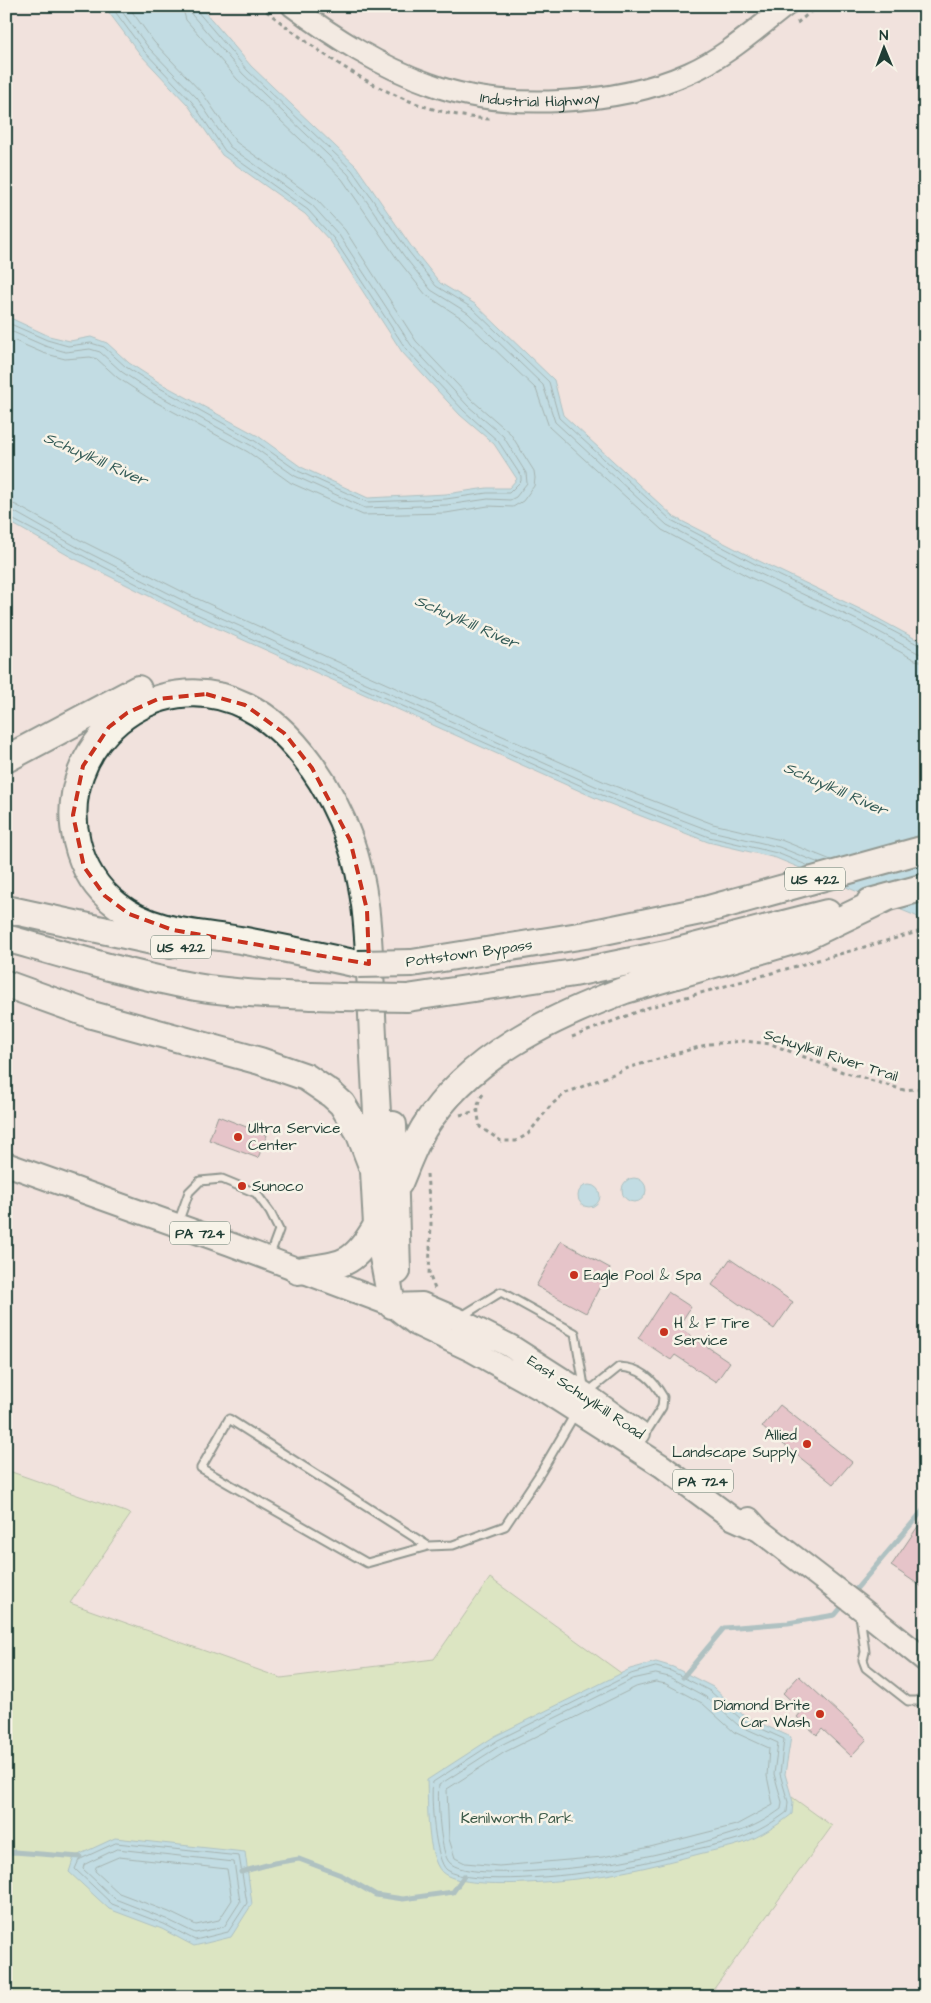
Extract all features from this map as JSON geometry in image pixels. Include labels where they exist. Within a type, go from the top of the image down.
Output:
[{"type":"highway","points":[[6,759],[136,690],[173,680],[196,678],[237,684],[266,698],[296,724],[317,748],[350,802],[367,841],[379,887],[389,1029],[396,1189],[398,1258],[392,1305]]},
{"type":"highway","points":[[358,964],[244,941],[173,930],[148,923],[130,914],[105,896],[84,866],[74,832],[72,815],[83,766],[96,743],[109,727],[128,713],[158,699],[190,694],[219,696],[245,705],[284,733],[312,768],[325,789],[350,840],[367,910],[379,1148],[374,1171]]},
{"type":"highway","name":"Pottstown Bypass","points":[[6,909],[173,946],[262,958],[358,964],[412,963],[585,935],[705,910],[925,849]]},
{"type":"highway","name":"US 422","points":[[6,938],[122,971],[197,987],[262,994],[407,998],[574,973],[666,954],[925,887]]},
{"type":"highway","points":[[396,1189],[417,1140],[446,1099],[481,1066],[517,1041],[554,1020],[625,990],[802,938],[886,898]]},
{"type":"highway","points":[[6,984],[92,1016],[260,1061],[306,1077],[332,1094],[352,1117],[366,1145],[374,1171],[377,1225],[392,1305]]},
{"type":"highway","points":[[298,1271],[336,1265],[347,1261],[358,1254],[377,1225]]},
{"type":"main road","name":"East Schuylkill Road","points":[[6,1164],[178,1225],[392,1305],[416,1324],[510,1371],[581,1402]]},
{"type":"main road","name":"East Schuylkill Road","points":[[392,1305],[422,1304],[449,1315],[510,1346],[581,1402],[640,1443],[732,1518],[759,1530],[925,1660]]},
{"type":"street","name":"Industrial Highway","points":[[292,6],[319,26],[375,61],[431,85],[481,97],[546,102],[592,100],[644,88],[690,73],[735,47],[786,6]]},
{"type":"lane","points":[[178,1225],[189,1192],[200,1181],[222,1179],[256,1193],[270,1212],[279,1230],[268,1259]]},
{"type":"lane","points":[[449,1315],[501,1292],[575,1333],[581,1402]]},
{"type":"lane","points":[[428,1546],[229,1419],[201,1468],[367,1563],[428,1546],[453,1546],[505,1526],[542,1472],[581,1402],[619,1367],[634,1368],[654,1382],[663,1397],[662,1407],[640,1443]]},
{"type":"lane","points":[[859,1607],[865,1652],[863,1660],[866,1668],[908,1701],[917,1701],[925,1696]]},
{"type":"path","points":[[570,1038],[611,1020],[647,1008],[925,930]]},
{"type":"path","name":"Schuylkill River Trail","points":[[477,1111],[480,1127],[487,1133],[501,1141],[516,1141],[528,1134],[551,1105],[566,1093],[589,1082],[631,1067],[710,1044],[744,1041],[771,1044],[843,1072],[904,1090],[925,1088]]},
{"type":"path","points":[[454,1122],[459,1115],[477,1111],[478,1100],[486,1089]]},
{"type":"path","points":[[428,1171],[426,1178],[431,1223],[429,1274],[449,1315]]},
{"type":"highlighted area","points":[[206,694],[245,705],[284,733],[312,768],[350,840],[367,910],[369,964],[173,930],[129,914],[105,896],[84,867],[73,815],[83,766],[109,727],[127,713],[158,699]]},
{"type":"green space","name":"Kenilworth Park","points":[[6,1470],[131,1514],[70,1603],[281,1678],[434,1659],[490,1578],[832,1826],[708,1997],[6,1997]]},
{"type":"water","name":"Schuylkill River","points":[[104,6],[200,6],[251,66],[356,166],[413,249],[440,283],[475,304],[554,380],[563,415],[674,517],[757,560],[864,611],[925,644],[925,925],[916,916],[776,858],[708,842],[600,800],[181,612],[71,557],[6,520],[6,316],[49,336],[70,341],[91,337],[107,343],[129,363],[160,383],[258,436],[301,467],[368,498],[446,494],[487,488],[509,488],[517,479],[494,444],[460,415],[402,352],[331,242],[305,214],[222,155],[188,105],[140,54]]},
{"type":"water","points":[[634,1178],[642,1182],[646,1190],[642,1198],[634,1202],[626,1198],[622,1190],[626,1182]]},
{"type":"water","points":[[589,1185],[597,1188],[600,1196],[597,1204],[589,1207],[581,1204],[578,1196],[581,1188]]},
{"type":"water","points":[[656,1662],[673,1667],[713,1687],[744,1716],[791,1737],[785,1774],[793,1802],[792,1814],[769,1830],[743,1843],[653,1866],[606,1875],[546,1882],[495,1883],[473,1882],[454,1878],[442,1872],[433,1854],[430,1841],[427,1780],[495,1736],[630,1669]]},
{"type":"water","points":[[115,1838],[245,1852],[252,1904],[231,1937],[194,1946],[162,1929],[109,1909],[69,1872],[74,1857]]},
{"type":"building","name":"Ultra Service Center","points":[[218,1116],[267,1135],[258,1158],[209,1140]]},
{"type":"building","name":"Eagle Pool & Spa","points":[[561,1241],[610,1268],[586,1313],[536,1286]]},
{"type":"building","points":[[730,1259],[793,1302],[774,1329],[712,1285]]},
{"type":"building","name":"H & F Tire Service","points":[[668,1292],[691,1307],[678,1327],[730,1362],[716,1382],[675,1355],[671,1360],[638,1338]]},
{"type":"building","name":"Allied Landscape Supply","points":[[780,1405],[852,1462],[833,1484],[762,1427]]},
{"type":"building","points":[[925,1516],[925,1589],[891,1566]]},
{"type":"building","name":"Diamond Brite Car Wash","points":[[799,1676],[867,1739],[851,1756],[822,1729],[817,1735],[797,1717],[802,1711],[783,1693]]},
{"type":"waterway","points":[[852,1594],[925,1508]]},
{"type":"waterway","points":[[683,1677],[724,1628],[788,1623],[835,1615],[845,1603]]},
{"type":"waterway","points":[[6,1853],[80,1857]]},
{"type":"waterway","points":[[241,1872],[274,1863],[299,1859],[341,1875],[376,1895],[403,1899],[453,1892],[464,1876]]},
{"type":"place","name":"Ultra Service Center","points":[[238,1137]]},
{"type":"place","name":"Sunoco","points":[[242,1186]]},
{"type":"place","name":"Eagle Pool & Spa","points":[[574,1275]]},
{"type":"place","name":"H & F Tire Service","points":[[664,1332]]},
{"type":"place","name":"Allied Landscape Supply","points":[[807,1444]]},
{"type":"place","name":"Diamond Brite Car Wash","points":[[820,1714]]}]
